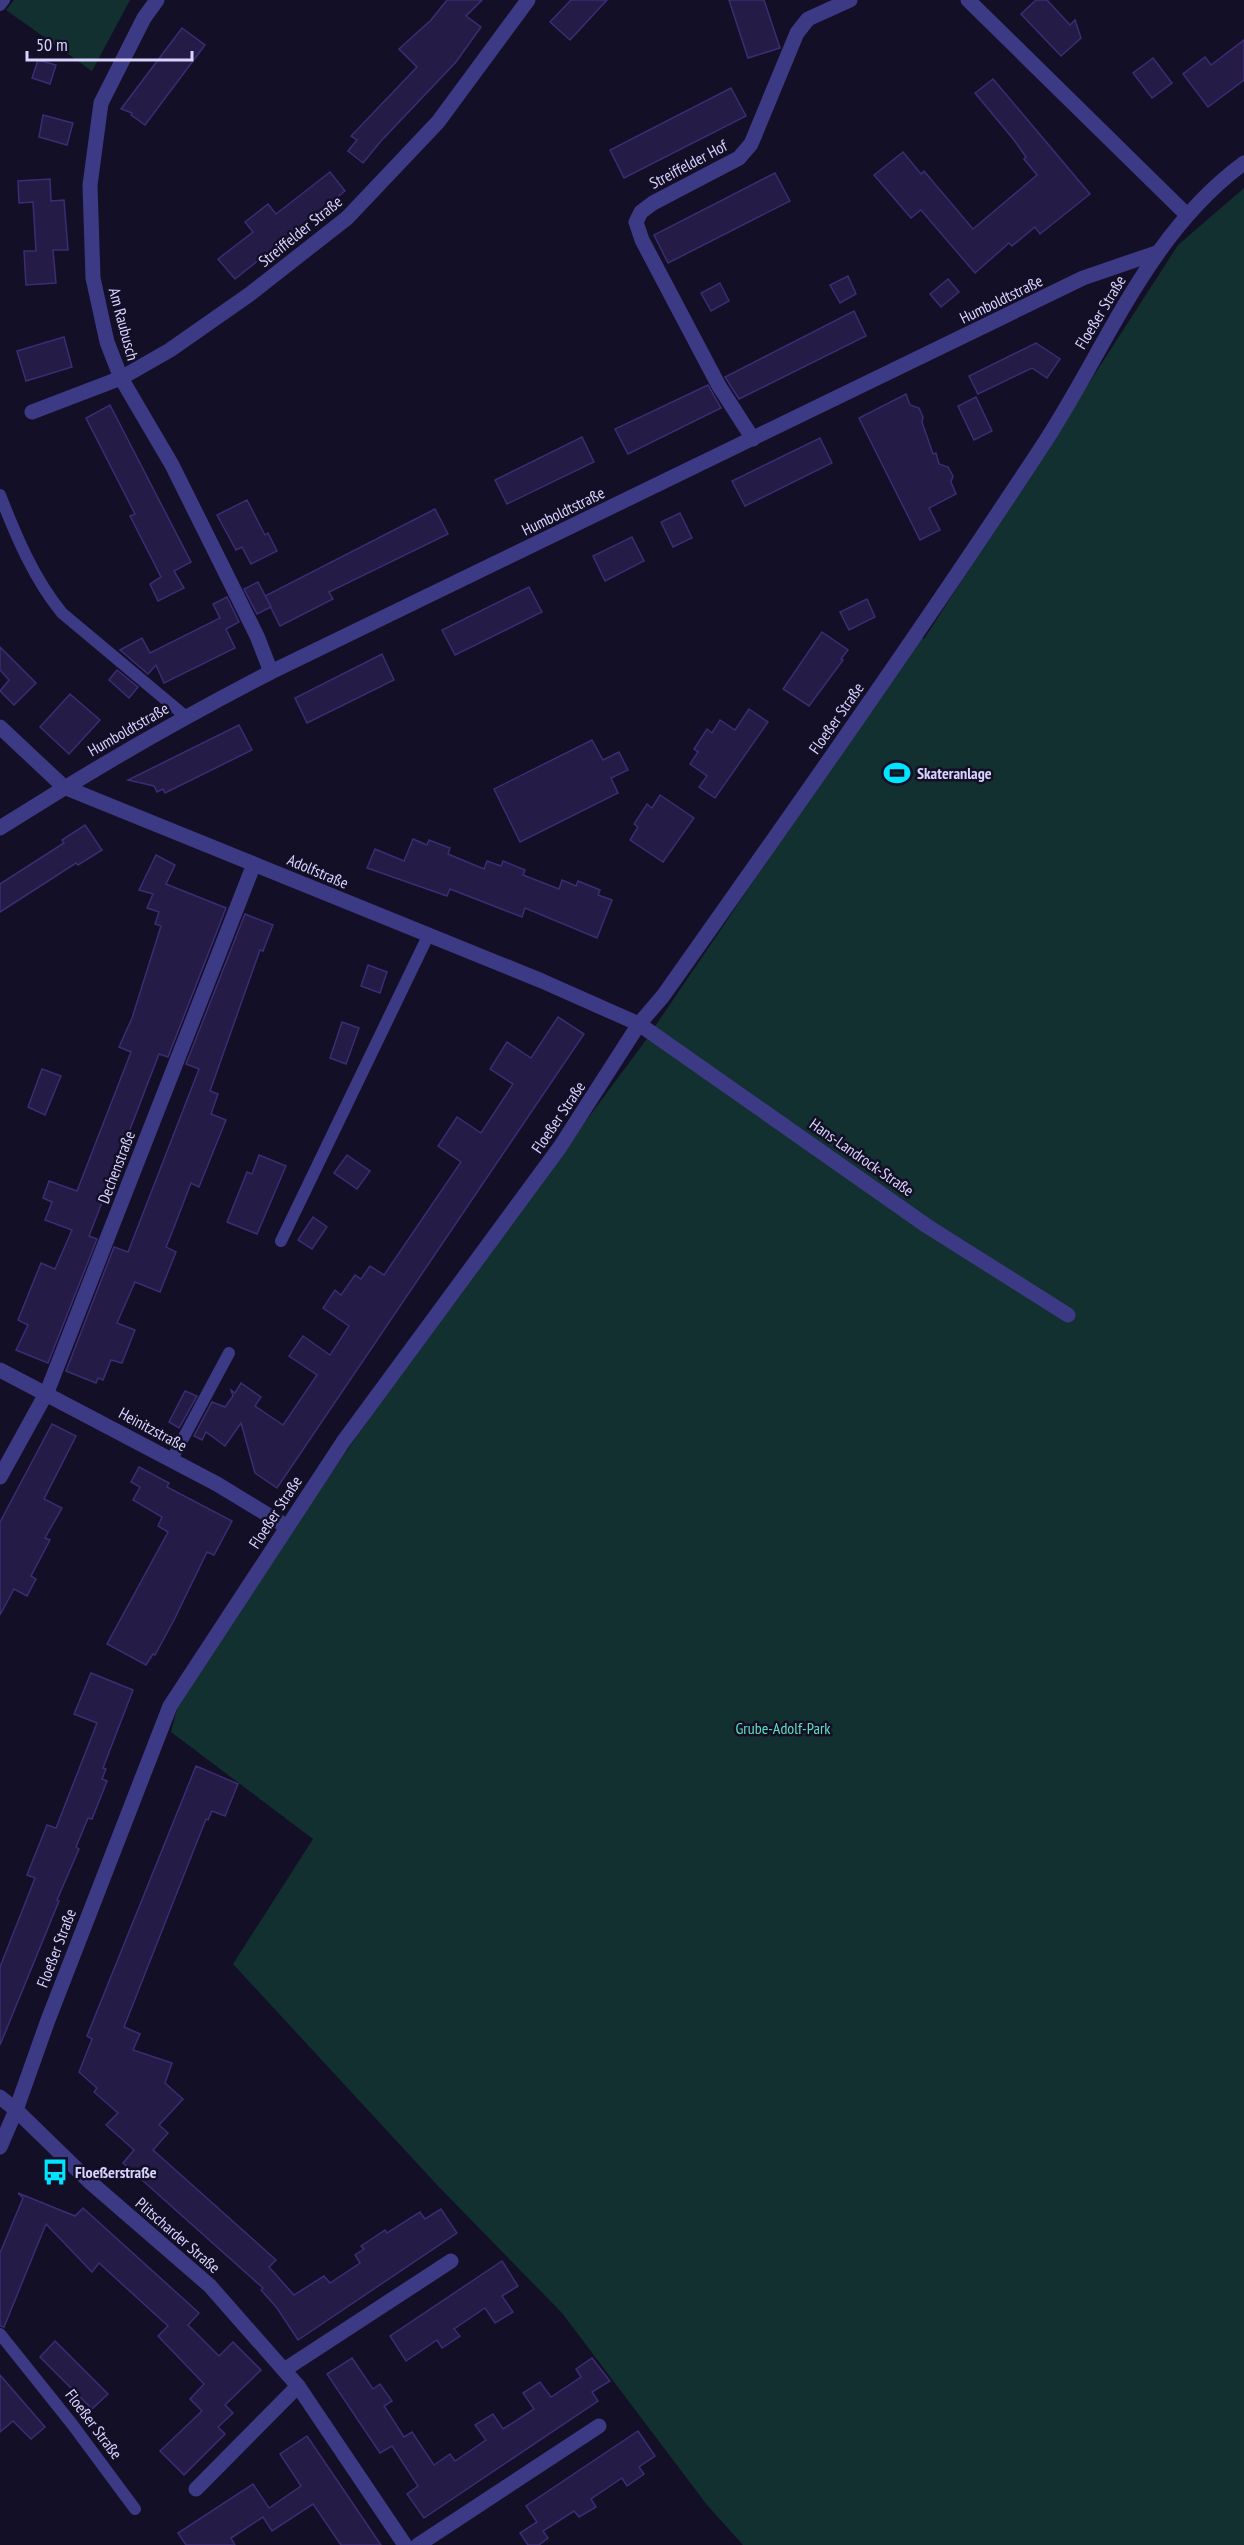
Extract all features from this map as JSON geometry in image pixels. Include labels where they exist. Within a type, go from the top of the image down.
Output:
[{"type":"street","name":"Am Raubusch","points":[[157,0],[144,18],[101,103],[90,185],[93,278],[107,342],[121,378],[172,465],[257,636],[271,672]]},
{"type":"street","name":"Streiffelder Straße","points":[[32,412],[121,378],[170,351],[250,294],[347,218],[438,122],[528,0]]},
{"type":"street","points":[[968,0],[1186,214]]},
{"type":"street","name":"Streiffelder Hof","points":[[753,439],[719,387],[642,240],[636,222],[641,212],[653,203],[739,158],[751,144],[797,33],[808,19],[846,1]]},
{"type":"street","name":"Floeßer Straße","points":[[0,2147],[170,1706],[343,1442],[583,1114],[639,1024],[663,996],[778,832],[1043,446],[1156,254],[1186,214],[1221,179],[1244,163]]},
{"type":"street","name":"Humboldtstraße","points":[[0,828],[64,787],[185,716],[271,672],[1083,279],[1156,254]]},
{"type":"street","name":"Adolfstraße","points":[[0,727],[64,787],[542,981],[639,1024]]},
{"type":"street","name":"Dechenstraße","points":[[0,1477],[47,1392],[254,864]]},
{"type":"street","name":"Hans-Landrock-Straße","points":[[639,1024],[927,1226],[1068,1315]]},
{"type":"street","name":"Heinitzstraße","points":[[0,1370],[47,1392],[172,1459],[286,1526]]},
{"type":"street","name":"Plitscharder Straße","points":[[0,2097],[90,2182],[210,2286],[298,2386],[405,2545]]},
{"type":"street","points":[[284,2370],[451,2261]]},
{"type":"street","points":[[196,2489],[298,2386]]},
{"type":"street","points":[[418,2545],[599,2426]]},
{"type":"lane","points":[[0,5],[4,0]]},
{"type":"lane","points":[[0,495],[12,526],[46,594],[62,613],[185,716]]},
{"type":"lane","points":[[281,1241],[428,936]]},
{"type":"lane","points":[[172,1459],[229,1353]]},
{"type":"lane","name":"Floeßer Straße","points":[[0,2334],[72,2424],[135,2509]]},
{"type":"green space","points":[[14,0],[130,0],[92,71],[6,10]]},
{"type":"green space","name":"Grube-Adolf-Park","points":[[1244,188],[1244,2545],[743,2545],[707,2505],[562,2313],[438,2186],[233,1964],[313,1839],[171,1732],[178,1705],[279,1548],[571,1129],[582,1126],[643,1044],[920,636],[924,639],[1178,245]]},
{"type":"building","points":[[447,0],[482,0],[466,16],[481,27],[456,62],[363,163],[348,151],[357,140],[351,136],[417,67],[399,49],[431,20]]},
{"type":"building","points":[[571,0],[607,0],[570,40],[550,22]]},
{"type":"building","points":[[729,0],[764,0],[780,48],[748,58]]},
{"type":"building","points":[[1036,0],[1047,0],[1070,25],[1075,20],[1081,38],[1061,56],[1021,14]]},
{"type":"building","points":[[182,28],[205,45],[145,125],[131,115],[132,113],[121,109]]},
{"type":"building","points":[[1244,40],[1244,80],[1208,107],[1183,74],[1205,57],[1211,65]]},
{"type":"building","points":[[1153,58],[1172,83],[1152,98],[1133,73]]},
{"type":"building","points":[[38,60],[56,65],[50,84],[32,78]]},
{"type":"building","points":[[993,79],[1090,194],[1040,234],[1035,227],[1012,246],[1009,243],[975,273],[921,210],[911,218],[874,175],[903,152],[921,174],[924,171],[973,229],[1037,175],[1024,159],[1026,157],[1014,140],[975,93]]},
{"type":"building","points":[[731,88],[746,116],[624,178],[610,150]]},
{"type":"building","points":[[43,115],[73,123],[67,145],[39,137]]},
{"type":"building","points":[[330,172],[345,191],[235,279],[218,259],[253,232],[245,222],[268,204],[276,214]]},
{"type":"building","points":[[775,173],[790,201],[668,263],[654,235]]},
{"type":"building","points":[[50,179],[51,201],[64,200],[68,250],[53,250],[56,283],[26,285],[24,251],[36,251],[33,202],[19,203],[18,181]]},
{"type":"building","points":[[848,276],[856,294],[840,303],[830,285]]},
{"type":"building","points":[[948,279],[959,292],[941,307],[930,294]]},
{"type":"building","points":[[720,283],[729,301],[711,311],[701,293]]},
{"type":"building","points":[[854,311],[866,336],[739,399],[725,377]]},
{"type":"building","points":[[64,337],[72,367],[26,381],[17,351]]},
{"type":"building","points":[[1036,343],[1060,359],[1047,378],[1032,368],[978,394],[969,376]]},
{"type":"building","points":[[708,385],[721,408],[628,454],[615,429]]},
{"type":"building","points":[[906,394],[910,405],[919,408],[933,454],[936,453],[939,464],[948,467],[953,476],[951,482],[956,494],[929,508],[940,530],[920,540],[859,418]]},
{"type":"building","points":[[976,397],[992,431],[974,440],[958,406]]},
{"type":"building","points":[[110,405],[191,562],[174,571],[184,588],[158,601],[150,584],[161,577],[130,516],[135,514],[86,418]]},
{"type":"building","points":[[582,437],[594,462],[507,504],[495,480]]},
{"type":"building","points":[[820,438],[832,463],[745,506],[732,481]]},
{"type":"building","points":[[247,500],[265,535],[268,533],[277,551],[251,564],[242,547],[236,550],[217,515]]},
{"type":"building","points":[[435,509],[448,534],[329,592],[333,599],[280,626],[265,596]]},
{"type":"building","points":[[680,513],[692,538],[673,547],[661,522]]},
{"type":"building","points":[[632,537],[644,561],[605,581],[593,556]]},
{"type":"building","points":[[258,582],[271,607],[257,614],[244,589]]},
{"type":"building","points":[[529,587],[542,612],[455,655],[442,630]]},
{"type":"building","points":[[227,597],[239,622],[226,629],[235,648],[164,683],[156,665],[148,674],[120,650],[142,638],[150,653],[220,618],[213,604]]},
{"type":"building","points":[[867,599],[875,617],[849,630],[840,612]]},
{"type":"building","points":[[822,632],[848,650],[809,706],[783,689]]},
{"type":"building","points":[[0,647],[36,683],[14,705],[0,691],[9,680],[0,670]]},
{"type":"building","points":[[382,654],[394,680],[307,723],[295,698]]},
{"type":"building","points":[[117,670],[138,687],[129,698],[109,680]]},
{"type":"building","points":[[70,694],[100,720],[69,754],[40,727]]},
{"type":"building","points":[[749,709],[768,722],[715,798],[699,787],[707,776],[690,764],[698,752],[694,749],[707,729],[712,733],[720,720],[735,730]]},
{"type":"building","points":[[239,725],[252,750],[165,793],[163,789],[157,792],[154,786],[128,780]]},
{"type":"building","points":[[592,740],[603,760],[619,752],[628,770],[611,778],[618,793],[520,842],[494,789]]},
{"type":"building","points":[[660,795],[694,818],[663,862],[630,840],[638,827],[634,824],[647,804],[652,808]]},
{"type":"building","points":[[85,825],[102,850],[78,865],[76,863],[0,912],[0,884],[64,843],[62,840]]},
{"type":"building","points":[[413,839],[427,845],[429,840],[450,848],[448,854],[484,869],[487,861],[501,866],[503,861],[525,870],[523,875],[559,889],[562,880],[576,886],[578,881],[600,890],[598,895],[612,900],[597,938],[525,908],[522,917],[450,889],[447,896],[367,868],[375,849],[404,861]]},
{"type":"building","points":[[156,855],[175,865],[166,884],[226,908],[168,1057],[159,1054],[89,1236],[97,1239],[48,1363],[16,1350],[28,1325],[18,1320],[41,1263],[55,1269],[72,1230],[45,1220],[52,1202],[43,1198],[49,1181],[77,1191],[131,1052],[119,1047],[132,1018],[161,926],[155,924],[159,912],[147,908],[153,894],[139,890]]},
{"type":"building","points":[[245,914],[273,925],[263,951],[260,950],[210,1091],[218,1094],[211,1114],[226,1120],[199,1187],[191,1183],[166,1247],[176,1252],[160,1292],[135,1282],[117,1323],[135,1330],[122,1363],[111,1360],[103,1380],[98,1378],[96,1383],[66,1371],[114,1247],[128,1252],[199,1069],[186,1064]]},
{"type":"building","points":[[368,965],[387,972],[380,993],[361,986]]},
{"type":"building","points":[[558,1017],[584,1034],[277,1488],[255,1473],[241,1423],[225,1446],[206,1432],[202,1440],[194,1436],[212,1402],[225,1407],[233,1396],[231,1390],[235,1393],[241,1383],[261,1397],[255,1406],[283,1425],[317,1375],[289,1356],[303,1336],[330,1355],[349,1326],[323,1308],[335,1290],[341,1295],[355,1275],[361,1279],[370,1266],[384,1275],[461,1162],[438,1146],[457,1117],[481,1133],[513,1084],[490,1069],[507,1042],[531,1058]]},
{"type":"building","points":[[342,1022],[359,1028],[346,1064],[330,1058]]},
{"type":"building","points":[[42,1069],[61,1076],[45,1115],[28,1107]]},
{"type":"building","points":[[259,1155],[286,1166],[257,1234],[227,1222],[247,1172],[252,1174]]},
{"type":"building","points":[[347,1155],[370,1171],[357,1189],[334,1173]]},
{"type":"building","points":[[313,1217],[327,1227],[312,1249],[298,1240]]},
{"type":"building","points":[[185,1391],[197,1396],[179,1428],[169,1422]]},
{"type":"building","points":[[52,1424],[76,1436],[44,1499],[62,1508],[45,1538],[50,1540],[31,1576],[36,1579],[27,1596],[14,1589],[0,1615],[0,1522]]},
{"type":"building","points":[[139,1467],[169,1483],[167,1487],[232,1521],[214,1555],[207,1552],[175,1618],[155,1655],[153,1654],[146,1665],[107,1644],[168,1532],[158,1526],[162,1517],[133,1500],[140,1487],[131,1482]]},
{"type":"building","points":[[91,1673],[133,1690],[103,1768],[106,1769],[102,1779],[107,1781],[92,1819],[88,1818],[76,1847],[79,1849],[0,2045],[0,1967],[35,1878],[27,1875],[47,1825],[56,1828],[97,1723],[74,1714]]},
{"type":"building","points":[[196,1766],[238,1784],[225,1816],[212,1811],[208,1820],[206,1819],[124,2027],[140,2034],[133,2050],[172,2063],[165,2083],[183,2099],[159,2125],[168,2133],[153,2150],[276,2260],[269,2267],[294,2295],[324,2276],[330,2283],[360,2263],[355,2255],[364,2249],[361,2246],[385,2230],[387,2233],[420,2212],[425,2219],[441,2209],[457,2233],[298,2340],[277,2308],[261,2290],[263,2288],[123,2163],[134,2150],[106,2125],[118,2113],[94,2092],[97,2088],[79,2072],[92,2039],[87,2036]]},
{"type":"building","points":[[18,2193],[75,2216],[83,2208],[199,2313],[188,2325],[219,2356],[233,2342],[261,2370],[225,2405],[233,2413],[218,2427],[225,2434],[184,2475],[160,2451],[202,2411],[190,2399],[204,2384],[158,2336],[168,2326],[99,2263],[92,2272],[46,2224],[4,2327],[0,2326],[0,2253],[23,2198]]},
{"type":"building","points":[[502,2261],[518,2286],[502,2296],[513,2312],[495,2323],[485,2308],[454,2329],[460,2336],[442,2348],[437,2340],[406,2361],[390,2336]]},
{"type":"building","points":[[55,2341],[108,2394],[92,2409],[40,2357]]},
{"type":"building","points":[[352,2358],[373,2389],[380,2384],[392,2401],[384,2406],[404,2437],[412,2432],[434,2465],[450,2454],[455,2461],[486,2440],[475,2425],[493,2414],[503,2429],[534,2409],[523,2393],[540,2382],[551,2397],[581,2377],[576,2369],[592,2358],[610,2381],[592,2392],[598,2401],[424,2518],[407,2494],[418,2486],[392,2446],[380,2453],[327,2374]]},
{"type":"building","points":[[0,2375],[45,2427],[31,2439],[13,2421],[0,2432]]},
{"type":"building","points":[[638,2431],[655,2456],[639,2467],[644,2474],[627,2486],[622,2478],[591,2499],[596,2507],[579,2517],[574,2511],[543,2531],[548,2538],[539,2545],[528,2545],[520,2533],[537,2522],[526,2506]]},
{"type":"building","points":[[307,2436],[381,2545],[341,2545],[313,2504],[272,2531],[263,2517],[231,2538],[235,2545],[186,2545],[178,2533],[253,2484],[269,2508],[301,2486],[280,2454]]},
{"type":"place","name":"Skateranlage","points":[[897,773]]},
{"type":"place","name":"Floeßerstraße","points":[[55,2172]]}]
